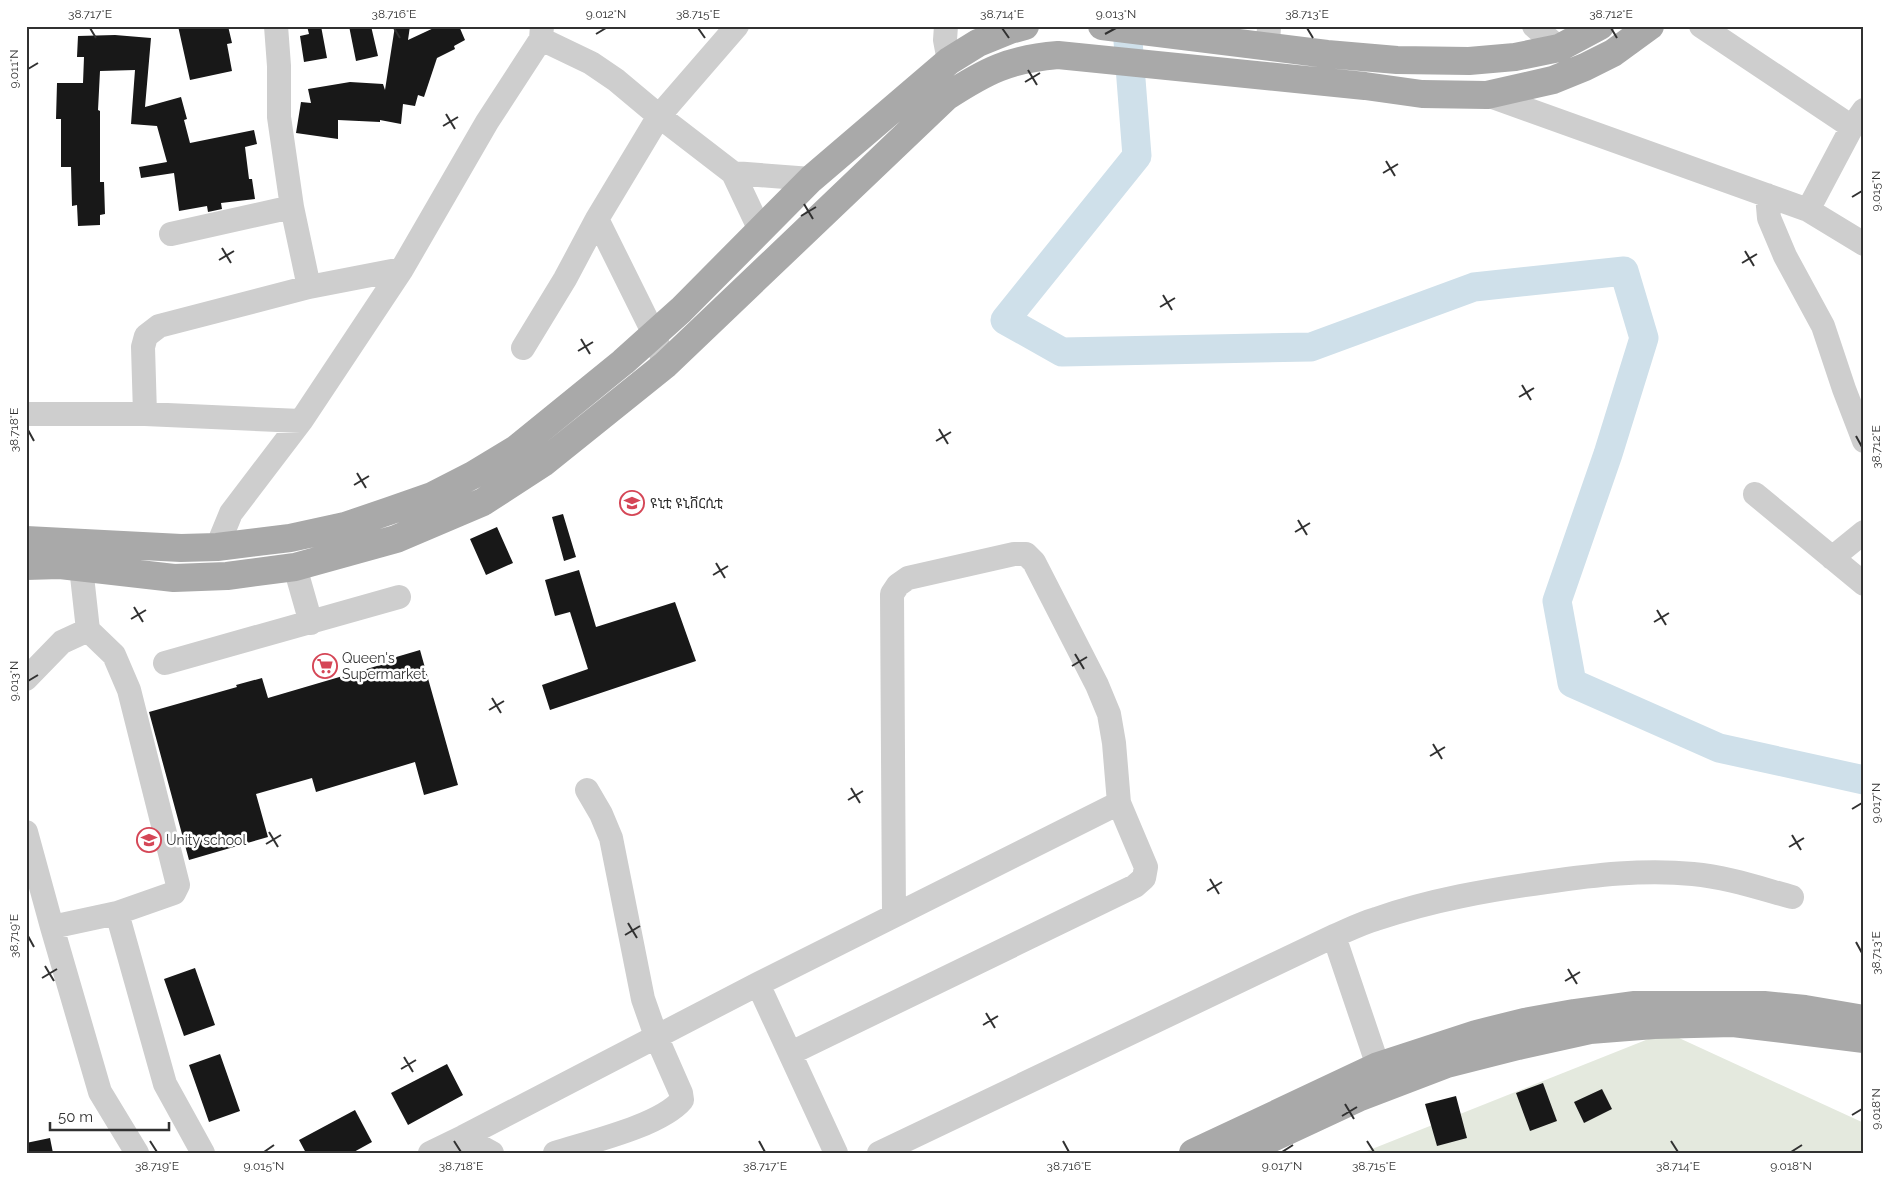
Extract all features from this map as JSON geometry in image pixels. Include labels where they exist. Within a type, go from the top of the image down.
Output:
[{"type":"main road","points":[[26,540],[172,547],[217,547],[290,538],[345,526],[432,496],[473,475],[516,449],[577,401],[681,310],[811,179],[949,61],[978,43],[1025,26]]},
{"type":"main road","points":[[1102,26],[1226,41],[1268,36],[1327,54],[1397,60],[1469,61],[1515,57],[1559,48],[1600,26]]},
{"type":"main road","points":[[26,566],[60,565],[174,578],[227,576],[295,568],[396,539],[483,502],[543,463],[665,365],[946,98],[993,70],[1031,57],[1058,55],[1365,86],[1422,94],[1487,95],[1553,80],[1585,67],[1613,53],[1650,26]]},
{"type":"main road","points":[[1515,57],[1527,87]]},
{"type":"main road","points":[[1193,1153],[1378,1066],[1476,1034],[1524,1022],[1574,1013],[1633,1005],[1733,1014],[1864,1039]]},
{"type":"main road","points":[[1240,1153],[1358,1098],[1448,1064],[1590,1030],[1654,1025],[1733,1014],[1764,1005],[1805,1009],[1864,1019]]},
{"type":"street","points":[[276,26],[279,66],[279,117],[292,206],[309,287]]},
{"type":"street","points":[[523,348],[565,279],[596,219],[659,116],[737,26]]},
{"type":"street","points":[[946,26],[945,40],[949,61]]},
{"type":"street","points":[[1534,26],[1559,48]]},
{"type":"street","points":[[1701,26],[1858,118],[1808,210]]},
{"type":"street","points":[[217,547],[231,513],[301,421],[402,269],[541,32],[616,80],[659,116],[733,172],[760,230]]},
{"type":"street","points":[[1487,95],[1808,210],[1864,244]]},
{"type":"street","points":[[733,172],[811,179]]},
{"type":"street","points":[[1767,195],[1769,218],[1785,256],[1822,326],[1864,441]]},
{"type":"street","points":[[171,234],[292,206]]},
{"type":"street","points":[[596,219],[654,334],[665,365]]},
{"type":"street","points":[[145,414],[144,347],[146,336],[159,326],[309,287],[402,269]]},
{"type":"street","points":[[26,414],[145,414],[301,421]]},
{"type":"street","points":[[1755,494],[1864,584]]},
{"type":"street","points":[[1832,558],[1864,532]]},
{"type":"street","points":[[791,1053],[1135,886],[1144,878],[1146,867],[1119,803],[1114,743],[1109,714],[1097,685],[1034,562],[1026,554],[1014,554],[908,578],[898,585],[892,594],[894,915]]},
{"type":"street","points":[[52,927],[117,913],[174,893],[178,885],[129,690],[114,655],[88,630],[80,568]]},
{"type":"street","points":[[295,568],[311,623]]},
{"type":"street","points":[[165,663],[311,623],[399,596]]},
{"type":"street","points":[[26,679],[62,642],[88,630]]},
{"type":"street","points":[[555,1153],[650,1123],[677,1106],[682,1100],[681,1093],[656,1036],[643,1000],[611,838],[601,814],[587,790]]},
{"type":"street","points":[[430,1153],[758,984],[1119,803]]},
{"type":"street","points":[[26,832],[100,1092],[137,1153]]},
{"type":"street","points":[[879,1153],[1334,936],[1374,919],[1415,907],[1491,890],[1582,877],[1653,872],[1693,874],[1728,880],[1792,897]]},
{"type":"street","points":[[117,913],[165,1084],[203,1153]]},
{"type":"street","points":[[1334,936],[1378,1066]]},
{"type":"street","points":[[758,984],[836,1153]]},
{"type":"street","points":[[462,1138],[492,1153]]},
{"type":"shaded area","points":[[1666,1032],[1864,1123],[1864,1153],[1362,1153]]},
{"type":"building","points":[[178,26],[228,26],[232,43],[227,44],[232,71],[190,80]]},
{"type":"building","points":[[307,26],[321,26],[327,58],[304,62],[300,36],[309,34]]},
{"type":"building","points":[[349,26],[371,26],[378,56],[356,61]]},
{"type":"building","points":[[395,26],[410,26],[408,40],[438,26],[459,26],[465,40],[454,46],[455,49],[437,58],[424,97],[418,95],[415,106],[403,104],[401,124],[380,120],[380,122],[338,120],[338,139],[296,133],[301,102],[311,103],[308,89],[350,82],[383,84],[385,90]]},
{"type":"building","points":[[115,35],[151,38],[145,107],[181,97],[187,119],[184,120],[190,143],[254,130],[257,144],[245,147],[249,179],[252,179],[255,199],[221,203],[222,209],[208,212],[207,206],[179,211],[174,173],[141,178],[139,167],[167,162],[157,126],[131,124],[135,70],[100,71],[98,110],[100,111],[100,182],[104,182],[105,214],[100,215],[100,225],[78,226],[77,205],[72,206],[71,167],[61,167],[61,119],[56,119],[57,83],[83,83],[84,57],[77,57],[78,36]]},
{"type":"building","points":[[563,514],[576,557],[564,561],[552,517]]},
{"type":"building","points":[[497,527],[513,563],[486,575],[470,539]]},
{"type":"building","points":[[579,570],[596,627],[675,602],[696,661],[550,710],[542,685],[588,669],[570,612],[555,616],[545,580]]},
{"type":"building","points":[[420,650],[458,785],[424,795],[415,762],[316,792],[312,778],[256,794],[268,837],[189,860],[149,712],[262,678],[268,698],[387,663],[386,660]]},
{"type":"building","points":[[195,968],[215,1025],[184,1036],[164,979]]},
{"type":"building","points":[[220,1054],[240,1111],[209,1122],[189,1065]]},
{"type":"building","points":[[447,1064],[463,1095],[408,1125],[391,1093]]},
{"type":"building","points":[[1543,1083],[1557,1121],[1530,1131],[1516,1093]]},
{"type":"building","points":[[1602,1089],[1612,1109],[1584,1123],[1574,1102]]},
{"type":"building","points":[[1456,1096],[1467,1138],[1437,1146],[1425,1104]]},
{"type":"building","points":[[355,1110],[372,1142],[352,1153],[306,1153],[299,1140]]},
{"type":"building","points":[[50,1138],[53,1153],[26,1153],[26,1143]]},
{"type":"waterway","points":[[1130,26],[1128,41],[1137,156],[1005,320],[1062,352],[1311,347],[1474,287],[1624,271],[1644,338],[1608,454],[1557,601],[1572,683],[1719,748],[1864,780]]},
{"type":"place","name":"ዩኒቲ ዩኒቨርሲቲ","points":[[632,503]]},
{"type":"place","name":"Queen's Supermarket","points":[[325,666]]},
{"type":"place","name":"Unity school","points":[[149,840]]}]
